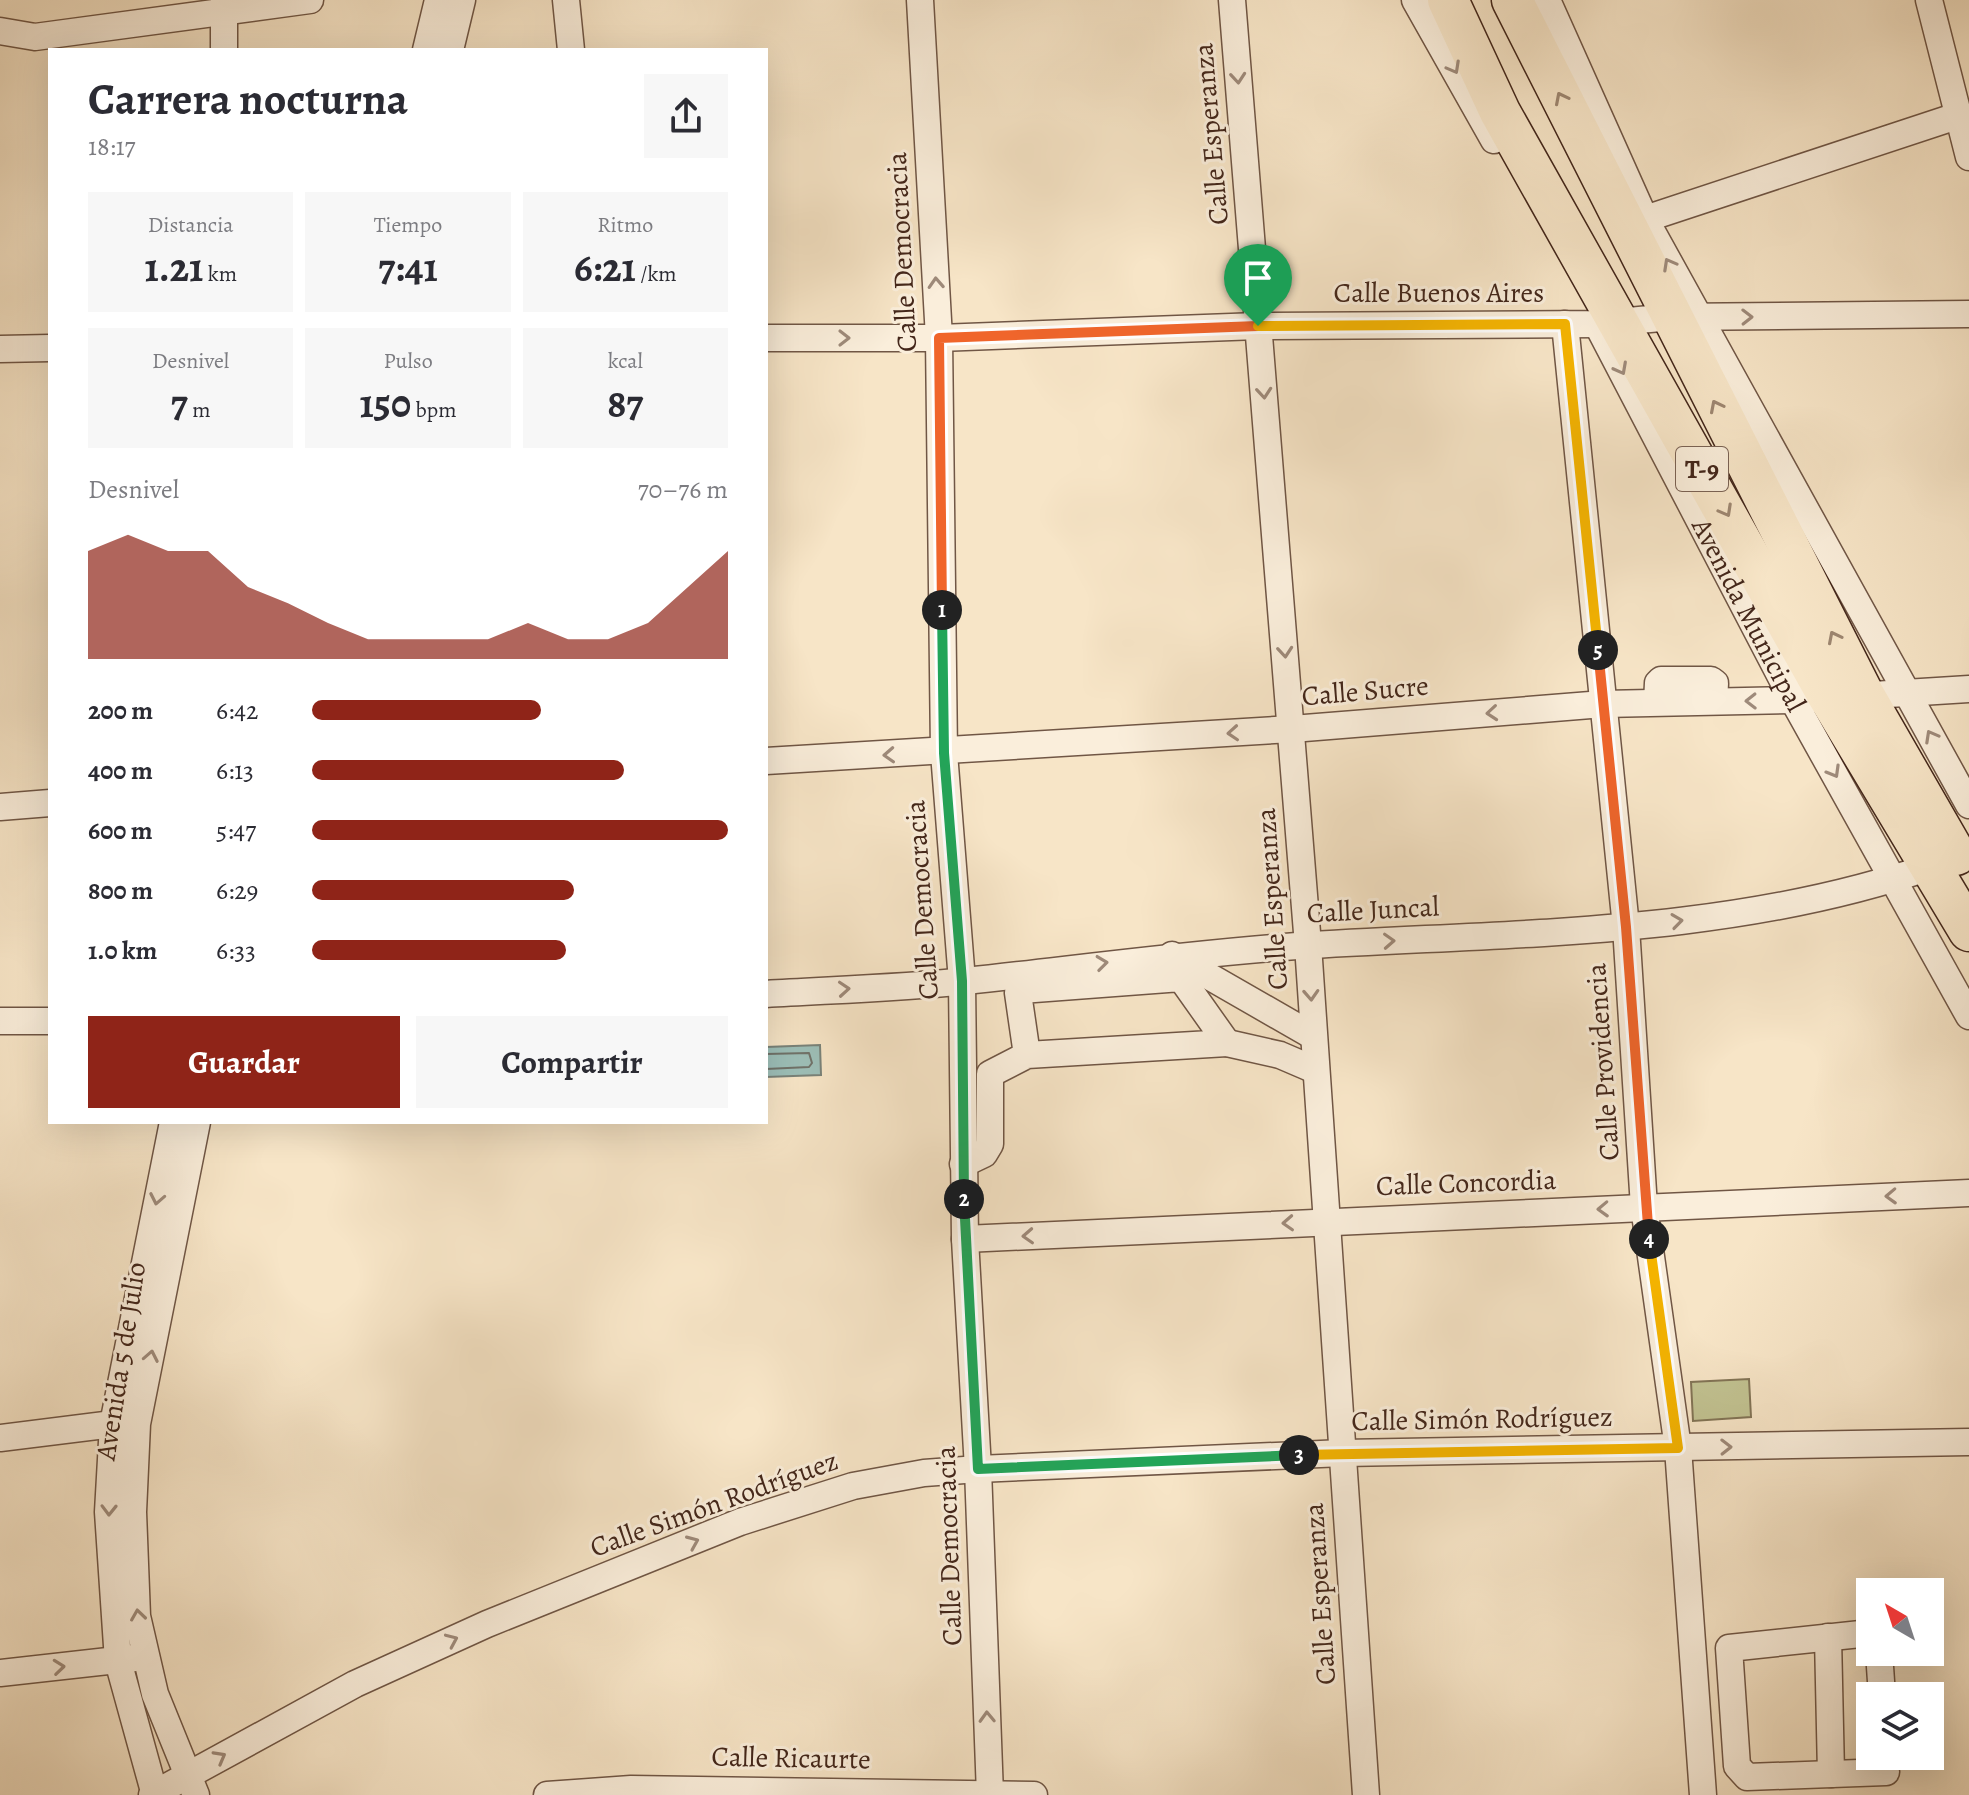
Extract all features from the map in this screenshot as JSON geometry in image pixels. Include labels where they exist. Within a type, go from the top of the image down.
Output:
[{"type":"highway","name":"Avenida Municipal","points":[[1448,0],[1500,112],[1609,322],[1828,697],[1956,840],[1969,931]]},
{"type":"highway","name":"Avenida Municipal","points":[[1512,0],[1685,317],[1828,697]]},
{"type":"street","points":[[0,31],[35,37],[224,5],[310,0]]},
{"type":"street","points":[[426,48],[438,0]]},
{"type":"street","points":[[450,48],[462,0]]},
{"type":"street","points":[[566,0],[571,48]]},
{"type":"street","name":"Calle Democracia","points":[[920,0],[939,338],[944,753],[962,981],[965,1239],[978,1469],[990,1794]]},
{"type":"street","name":"Calle Esperanza","points":[[1232,0],[1292,729],[1366,1795]]},
{"type":"street","name":"Avenida Municipal","points":[[1415,0],[1609,322]]},
{"type":"street","name":"Avenida Municipal","points":[[1547,0],[1645,219],[1685,317],[1907,692],[1956,840]]},
{"type":"street","points":[[1929,0],[1969,157]]},
{"type":"street","points":[[224,5],[224,48]]},
{"type":"street","points":[[1645,219],[1957,116]]},
{"type":"street","name":"Calle Buenos Aires","points":[[768,338],[939,338],[1258,326],[1565,324],[1685,317],[1969,314]]},
{"type":"street","name":"Calle Providencia","points":[[1565,324],[1626,927],[1644,1207],[1678,1448],[1703,1795]]},
{"type":"street","points":[[0,349],[48,348]]},
{"type":"street","name":"Calle Sucre","points":[[768,761],[944,753],[1603,704],[1969,689]]},
{"type":"street","name":"Avenida Municipal","points":[[1828,697],[1895,879],[1969,1016]]},
{"type":"street","points":[[0,807],[48,803]]},
{"type":"street","name":"Calle Juncal","points":[[768,994],[962,981],[1172,955],[1626,927],[1753,911],[1895,879],[1956,840]]},
{"type":"street","points":[[1172,955],[1313,1036]]},
{"type":"street","points":[[1027,1055],[1018,993],[1021,990],[1181,978],[1227,1043]]},
{"type":"street","points":[[0,1021],[48,1021]]},
{"type":"street","points":[[963,1164],[984,1154],[990,1144],[990,1074],[1027,1055],[1227,1043],[1280,1055],[1315,1070]]},
{"type":"street","name":"Avenida 5 de Julio","points":[[154,1795],[118,1661],[108,1512],[113,1424],[173,1124]]},
{"type":"street","name":"Avenida 5 de Julio","points":[[192,1785],[155,1694],[137,1616],[133,1512],[137,1424],[197,1124]]},
{"type":"street","name":"Calle Concordia","points":[[965,1239],[1969,1193]]},
{"type":"street","points":[[0,1438],[113,1424]]},
{"type":"street","name":"Calle Simón Rodríguez","points":[[154,1795],[192,1785],[355,1684],[487,1624],[740,1522],[853,1486],[924,1473],[978,1469],[1343,1453],[1969,1442]]},
{"type":"street","points":[[1856,1634],[1732,1647],[1727,1651],[1737,1766],[1741,1774],[1747,1777],[1886,1774]]},
{"type":"street","points":[[1828,1637],[1831,1774]]},
{"type":"street","points":[[0,1673],[147,1656]]},
{"type":"street","name":"Calle Ricaurte","points":[[547,1795],[631,1792],[1034,1795]]},
{"type":"green space","points":[[1749,1379],[1751,1417],[1693,1421],[1691,1382]]},
{"type":"water","points":[[820,1045],[821,1075],[768,1077],[768,1047]]},
{"type":"route","points":[[1565,324],[1626,927],[1644,1207],[1678,1448],[1343,1453],[978,1469],[965,1239],[962,981],[944,753],[939,338],[1258,326],[1565,324]]}]
